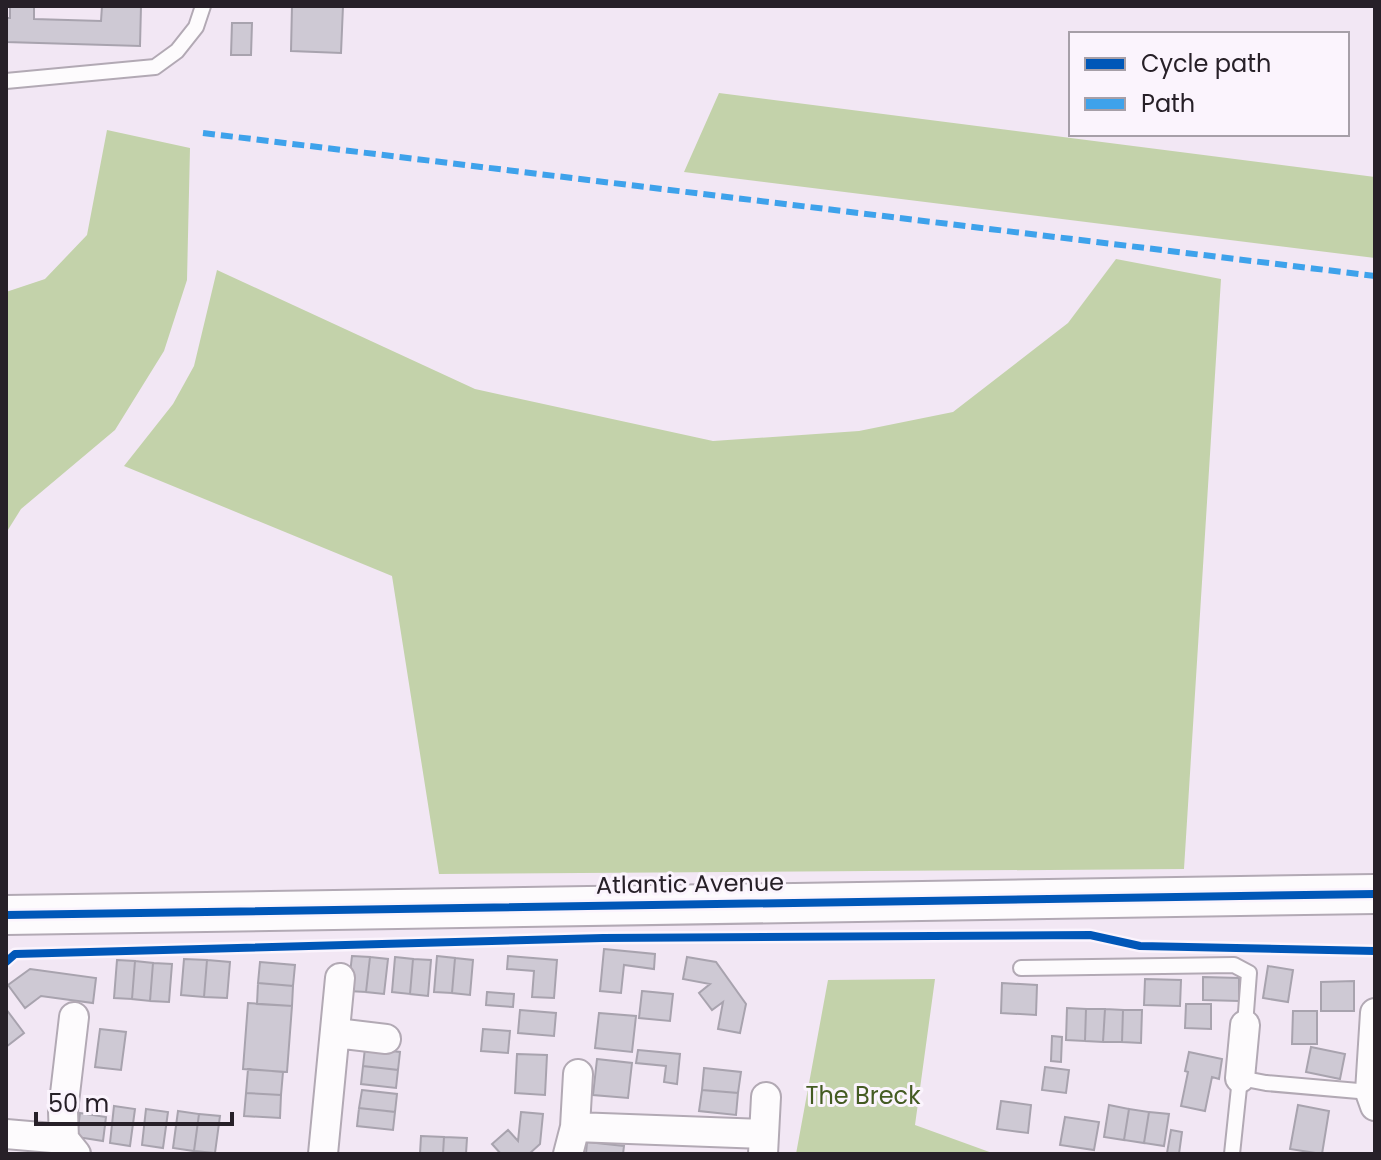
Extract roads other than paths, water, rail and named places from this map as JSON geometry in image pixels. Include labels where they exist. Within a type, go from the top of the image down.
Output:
[{"type":"street","name":"Atlantic Avenue","points":[[6,915],[1375,894]]},
{"type":"street","points":[[323,1154],[340,978]]},
{"type":"street","points":[[1372,1099],[1375,1013]]},
{"type":"street","points":[[6,1134],[70,1146],[63,1111],[74,1017]]},
{"type":"street","points":[[1240,1078],[1245,1025]]},
{"type":"street","points":[[336,1033],[386,1039]]},
{"type":"street","points":[[578,1074],[571,1141],[763,1144],[766,1097]]},
{"type":"lane","points":[[6,81],[155,67],[177,51],[196,27],[203,6]]},
{"type":"lane","points":[[1021,968],[1234,965],[1249,973],[1245,1025]]},
{"type":"lane","points":[[1232,1154],[1240,1078],[1372,1099]]},
{"type":"park label","name":"The Breck","points":[[863,1096]]}]
